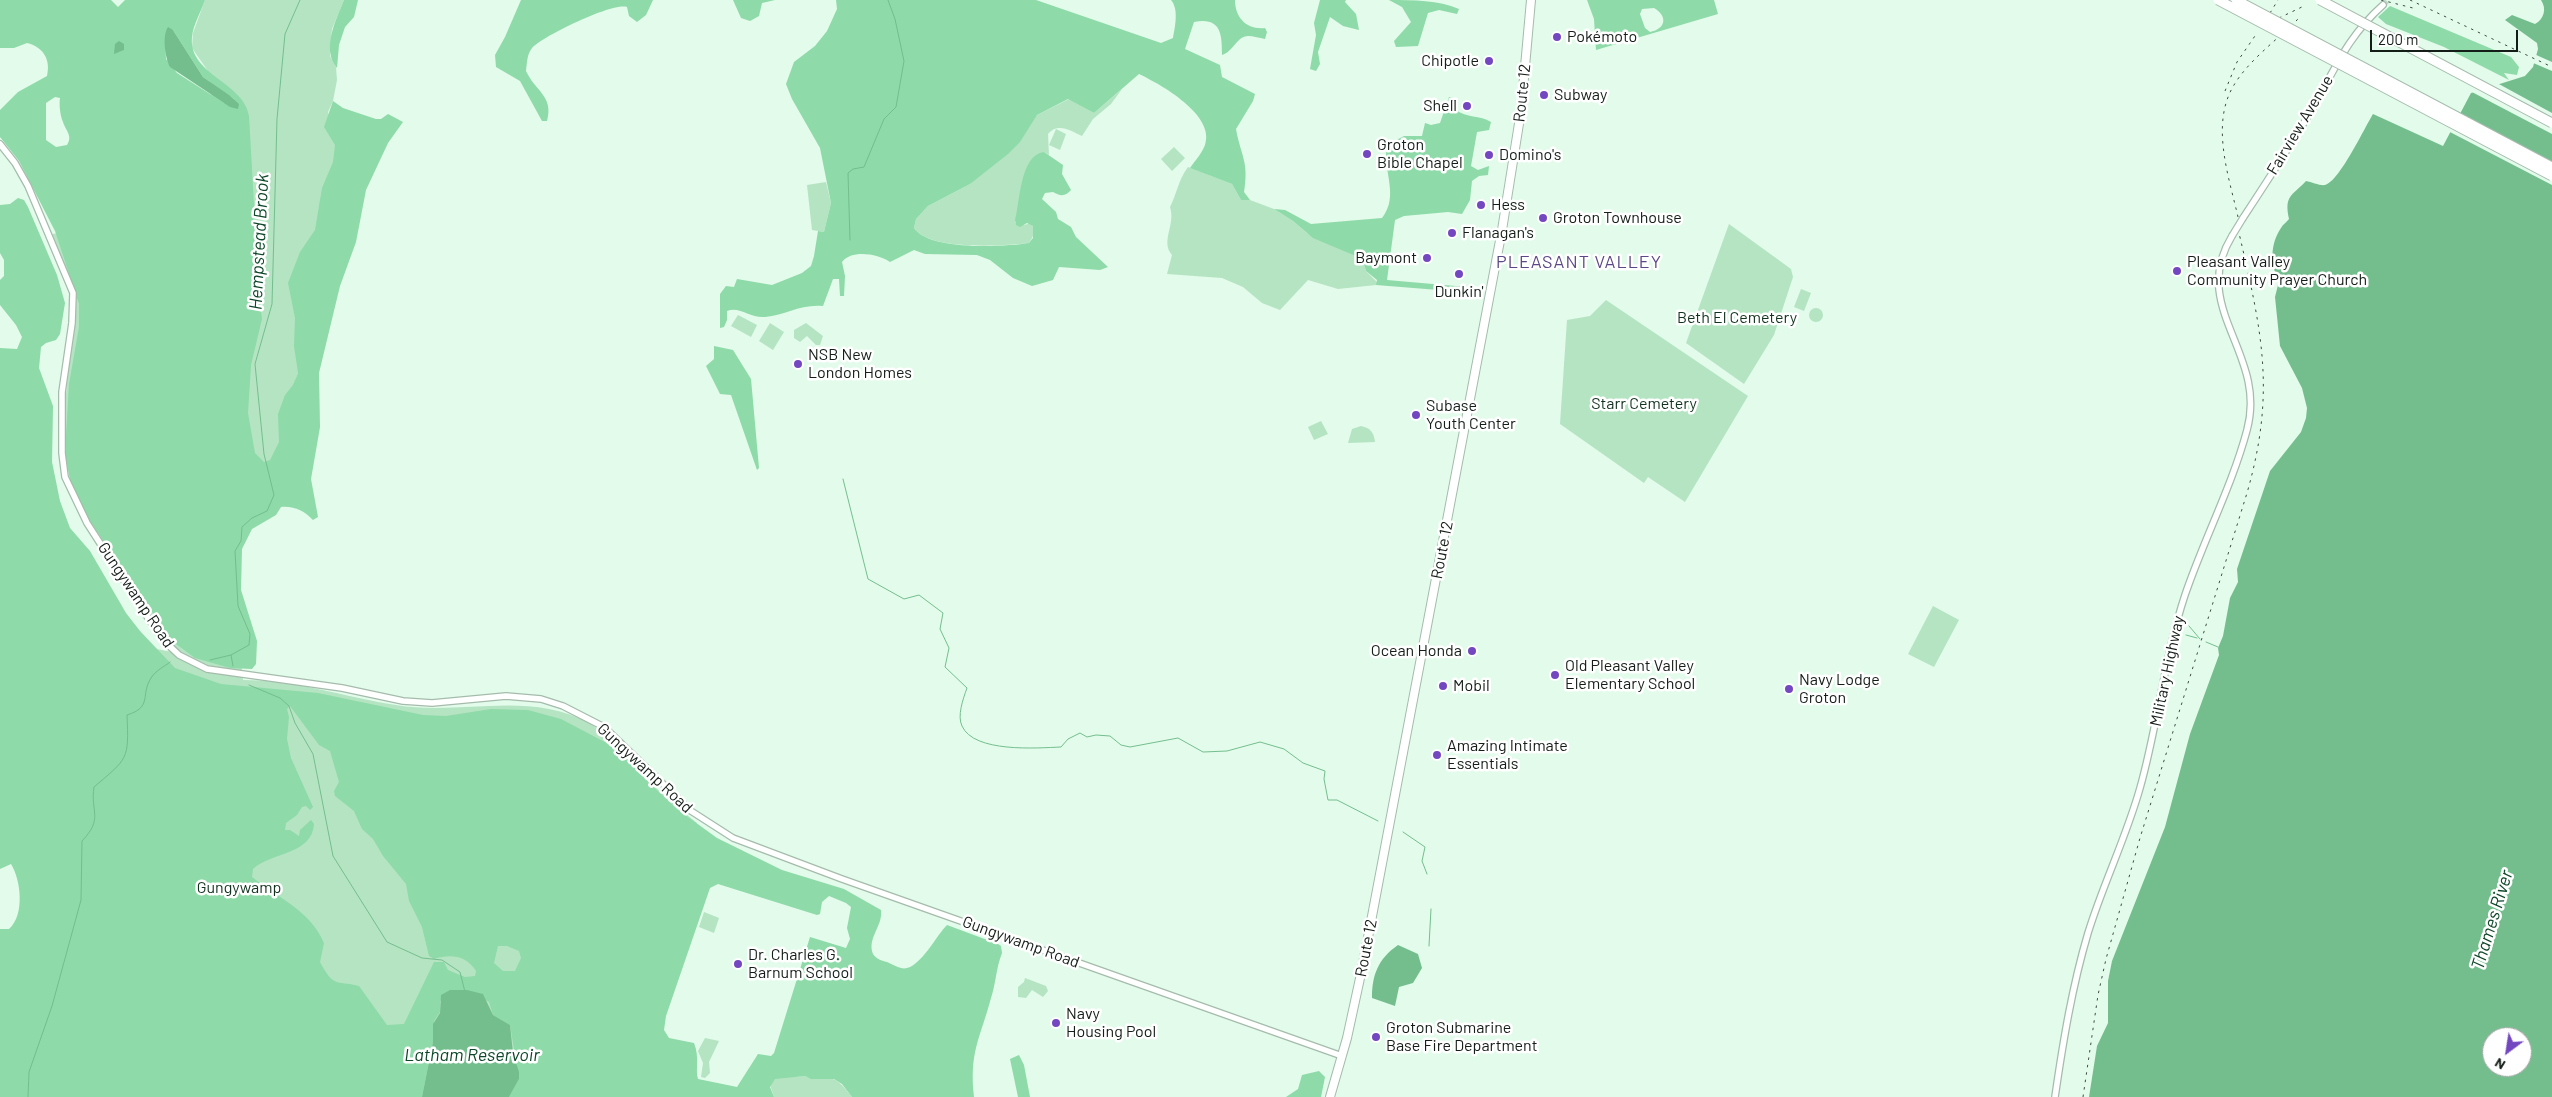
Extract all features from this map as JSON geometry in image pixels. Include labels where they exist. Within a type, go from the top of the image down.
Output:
[{"type":"highway","name":"Route 12","points":[[1330,1097],[1342,1056],[1382,866],[1502,230],[1520,114],[1531,0]]},
{"type":"highway","points":[[2218,0],[2552,176]]},
{"type":"highway","points":[[2236,0],[2552,167]]},
{"type":"highway","points":[[2320,0],[2552,123]]},
{"type":"street","name":"Fairview Avenue","points":[[2223,250],[2306,118],[2350,40],[2364,22],[2383,5]]},
{"type":"street","name":"Gungywamp Road","points":[[0,144],[28,186],[73,292],[72,323],[62,392],[62,453],[66,477],[78,506],[103,548],[163,640],[179,655],[207,669],[342,688],[402,701],[432,703],[512,697],[541,700],[563,706],[604,727],[691,811],[739,840],[1342,1056]]},
{"type":"street","name":"Military Highway","points":[[2055,1097],[2066,1024],[2080,960],[2140,789],[2158,716],[2178,616],[2199,555],[2242,448],[2252,410],[2251,388],[2245,365],[2217,289],[2219,266],[2223,250]]},
{"type":"green space","points":[[0,0],[111,0],[118,7],[125,0],[205,0],[195,23],[192,37],[193,50],[207,70],[228,86],[245,104],[249,116],[255,222],[254,250],[262,319],[251,365],[248,413],[255,453],[264,462],[270,460],[279,442],[278,414],[285,395],[293,385],[298,373],[294,346],[295,318],[288,283],[300,252],[315,230],[322,188],[333,162],[335,145],[324,127],[333,101],[343,108],[376,119],[381,119],[388,114],[403,122],[388,143],[366,190],[356,242],[340,286],[319,373],[320,427],[311,479],[318,517],[313,520],[299,510],[291,507],[281,507],[276,515],[252,529],[242,549],[241,590],[257,641],[256,664],[252,669],[230,668],[195,658],[172,641],[85,514],[70,480],[65,453],[69,384],[79,327],[79,304],[55,231],[19,161],[0,137],[0,110],[18,92],[47,76],[48,64],[47,59],[37,47],[27,43],[14,48],[0,48]],"holes":[[[173,30],[203,77],[234,99],[224,103],[177,73],[166,59],[165,38]],[[55,97],[60,98],[61,117],[69,139],[67,145],[56,147],[46,140],[46,103]]]},
{"type":"green space","name":"Gungywamp","points":[[205,0],[344,0],[332,29],[330,49],[330,56],[336,67],[337,80],[333,101],[328,112],[339,151],[298,373],[294,384],[284,462],[241,507],[240,649],[243,680],[282,683],[377,702],[420,708],[518,706],[566,713],[589,723],[605,734],[652,784],[697,823],[609,1073],[664,1097],[1,1097],[28,894],[0,763],[151,648],[178,653],[125,580],[74,489],[65,459],[64,414],[76,292],[52,234],[216,214],[210,74],[192,48],[193,33]]},
{"type":"green space","points":[[344,0],[358,0],[354,17],[345,27],[339,45],[337,68],[332,60],[330,43],[334,25]]},
{"type":"green space","points":[[521,0],[653,0],[646,15],[637,22],[629,16],[627,7],[619,7],[563,28],[530,50],[526,71],[546,99],[548,105],[547,121],[542,121],[520,81],[496,67],[495,55]]},
{"type":"green space","points":[[733,0],[775,0],[762,3],[759,16],[750,21],[741,18]]},
{"type":"green space","points":[[836,0],[1036,0],[1161,43],[1173,38],[1176,13],[1171,0],[1235,0],[1237,12],[1243,22],[1253,27],[1265,28],[1267,32],[1265,39],[1250,36],[1244,37],[1222,55],[1220,34],[1215,25],[1203,21],[1194,22],[1185,49],[1220,65],[1222,77],[1255,94],[1253,101],[1236,129],[1246,173],[1244,192],[1250,200],[1241,200],[1232,184],[1190,168],[1205,145],[1206,134],[1202,123],[1184,102],[1160,85],[1139,74],[1094,113],[1068,99],[1037,115],[1020,142],[1008,154],[970,184],[928,206],[916,219],[914,228],[922,235],[935,241],[950,244],[1003,246],[1029,243],[1033,238],[1033,226],[1027,223],[1020,227],[1016,225],[1015,220],[1022,180],[1026,170],[1030,161],[1036,155],[1044,152],[1063,165],[1062,174],[1071,190],[1067,194],[1062,195],[1053,192],[1045,193],[1042,199],[1056,212],[1058,219],[1071,227],[1076,237],[1108,267],[1100,270],[1059,267],[1053,280],[1032,286],[1013,278],[990,260],[977,255],[925,254],[914,250],[890,262],[872,255],[858,254],[846,258],[842,262],[845,276],[844,296],[840,296],[839,279],[833,279],[823,306],[800,308],[765,317],[754,316],[736,310],[727,311],[727,320],[724,327],[720,328],[720,294],[726,286],[734,287],[737,279],[772,285],[802,273],[811,266],[818,231],[824,232],[831,203],[820,148],[792,99],[786,84],[794,62],[815,46],[827,31],[837,9]]},
{"type":"green space","points":[[1320,0],[1346,0],[1345,2],[1356,14],[1359,30],[1343,26],[1330,17],[1318,52],[1320,64],[1316,71],[1310,69],[1316,35],[1314,23]]},
{"type":"green space","points":[[1389,0],[1434,2],[1459,9],[1457,14],[1439,10],[1428,13],[1418,46],[1396,47],[1394,41],[1411,22],[1402,7]]},
{"type":"green space","points":[[1587,0],[1714,0],[1718,14],[1596,50],[1594,19]],"holes":[[[1654,8],[1659,11],[1663,18],[1662,25],[1650,32],[1645,28],[1640,14],[1642,9]]]},
{"type":"green space","points":[[2390,6],[2511,57],[2519,67],[2517,75],[2504,73],[2509,80],[2444,47],[2386,24],[2378,17]]},
{"type":"green space","points":[[1122,89],[1111,104],[1093,119],[1082,136],[1060,128],[1052,130],[1048,134],[1049,155],[1044,152],[1023,196],[1015,223],[1024,225],[1031,223],[1034,233],[1029,243],[986,246],[950,244],[922,235],[914,228],[916,219],[928,206],[970,184],[1037,115],[1069,99],[1094,113]]},
{"type":"green space","points":[[1449,97],[1454,98],[1456,110],[1460,113],[1491,122],[1489,130],[1477,132],[1471,166],[1478,170],[1489,166],[1488,175],[1479,176],[1472,181],[1470,200],[1462,214],[1448,212],[1404,216],[1395,220],[1387,280],[1467,287],[1475,289],[1476,293],[1376,285],[1377,280],[1366,271],[1363,261],[1358,257],[1313,238],[1293,221],[1274,209],[1285,210],[1311,224],[1382,218],[1390,201],[1386,155],[1387,145],[1404,136],[1422,136],[1425,123],[1431,125],[1440,123]]},
{"type":"green space","points":[[1056,129],[1066,134],[1060,150],[1049,145]]},
{"type":"green space","points":[[1174,147],[1185,158],[1172,171],[1161,159]]},
{"type":"green space","points":[[1188,167],[1232,184],[1241,200],[1250,200],[1274,209],[1307,233],[1358,257],[1363,261],[1366,271],[1378,283],[1376,285],[1338,289],[1308,280],[1280,310],[1262,303],[1243,287],[1222,278],[1167,274],[1172,255],[1167,244],[1171,220],[1170,207]]},
{"type":"green space","points":[[826,182],[831,203],[824,232],[812,230],[807,185]]},
{"type":"green space","name":"Gungywamp","points":[[18,198],[24,200],[28,207],[57,275],[65,303],[60,334],[56,340],[46,343],[41,347],[39,368],[53,406],[52,462],[60,501],[70,528],[90,551],[126,613],[140,631],[175,668],[221,684],[318,693],[423,715],[446,716],[491,709],[528,710],[561,719],[618,749],[641,775],[677,809],[717,838],[782,870],[844,889],[881,910],[880,921],[872,940],[872,951],[878,959],[899,968],[907,968],[914,965],[927,952],[947,925],[998,944],[1001,946],[1002,953],[974,1057],[974,1097],[852,1097],[842,1084],[834,1079],[811,1079],[805,1076],[775,1079],[770,1087],[774,1097],[509,1097],[519,1079],[510,1025],[493,1015],[489,1002],[464,991],[440,1001],[440,1012],[434,1021],[433,1042],[422,1097],[0,1097],[0,929],[9,929],[14,923],[20,897],[17,879],[11,864],[0,869],[0,348],[17,349],[22,337],[16,325],[0,305],[0,280],[4,276],[4,260],[0,253],[0,205],[10,204]],"holes":[[[290,706],[319,745],[330,751],[339,782],[334,791],[335,796],[354,811],[362,829],[373,839],[383,856],[406,884],[409,901],[422,927],[429,956],[434,959],[457,957],[463,959],[476,971],[475,976],[465,977],[448,970],[444,962],[434,962],[404,1024],[387,1025],[359,986],[336,982],[332,979],[320,962],[324,943],[318,932],[302,913],[252,877],[253,869],[261,863],[299,847],[312,834],[314,824],[311,820],[300,830],[299,836],[290,830],[285,830],[286,823],[297,815],[302,807],[306,806],[310,810],[313,807],[291,758],[287,739],[289,717],[287,709]],[[718,884],[817,915],[820,914],[822,902],[829,896],[851,907],[847,928],[850,939],[846,948],[810,937],[774,1053],[771,1056],[758,1054],[737,1087],[698,1079],[697,1054],[694,1043],[669,1038],[664,1030],[666,1016],[710,888]],[[498,946],[507,946],[519,951],[521,958],[515,971],[503,971],[494,963]]]},
{"type":"green space","name":"Beth El Cemetery","points":[[1729,224],[1791,269],[1793,277],[1774,335],[1744,384],[1686,343]]},
{"type":"green space","points":[[1801,289],[1811,293],[1804,311],[1794,307]]},
{"type":"green space","name":"Starr Cemetery","points":[[1606,300],[1748,396],[1685,502],[1648,477],[1644,483],[1560,424],[1567,320],[1590,316]]},
{"type":"green space","points":[[1816,308],[1821,310],[1823,315],[1821,320],[1816,322],[1811,320],[1809,315],[1811,310]]},
{"type":"green space","points":[[738,315],[757,325],[751,337],[731,326]]},
{"type":"green space","points":[[770,323],[784,332],[773,350],[759,341]]},
{"type":"green space","points":[[806,323],[823,336],[820,345],[816,345],[807,336],[800,342],[794,338],[794,330]]},
{"type":"green space","points":[[714,346],[733,350],[751,379],[759,468],[757,470],[731,395],[720,394],[706,366],[714,359]]},
{"type":"green space","points":[[1321,421],[1328,434],[1314,440],[1308,427]]},
{"type":"green space","points":[[1361,426],[1371,431],[1375,442],[1348,443],[1352,429]]},
{"type":"green space","points":[[1933,606],[1959,620],[1934,667],[1908,654]]},
{"type":"green space","points":[[704,912],[719,918],[714,933],[699,927]]},
{"type":"green space","points":[[1025,978],[1046,986],[1048,991],[1043,997],[1032,990],[1026,998],[1018,997],[1018,987],[1024,982]]},
{"type":"green space","points":[[705,1038],[719,1041],[709,1062],[710,1073],[705,1078],[701,1077],[703,1063],[698,1051]]},
{"type":"green space","points":[[1019,1055],[1024,1065],[1030,1097],[1018,1097],[1010,1059]]},
{"type":"green space","points":[[1319,1071],[1325,1077],[1321,1097],[1286,1097],[1298,1089],[1302,1075]]},
{"type":"green space","points":[[805,1076],[809,1078],[826,1077],[835,1080],[852,1097],[774,1097],[770,1085],[775,1078]]},
{"type":"water","name":"Thames River","points":[[2541,0],[2552,0],[2552,1097],[2089,1097],[2097,1046],[2108,1023],[2108,981],[2112,961],[2165,827],[2190,734],[2219,655],[2218,648],[2223,636],[2230,598],[2238,582],[2237,569],[2270,471],[2301,432],[2306,418],[2307,408],[2302,388],[2280,346],[2275,297],[2279,281],[2274,268],[2272,254],[2277,234],[2289,219],[2288,200],[2306,181],[2323,185],[2331,182],[2344,165],[2373,114],[2443,146],[2471,93],[2525,76],[2533,67],[2538,49],[2537,43],[2505,20],[2512,15],[2535,24],[2544,14]]},
{"type":"water","points":[[168,27],[173,30],[203,77],[239,104],[238,109],[230,107],[170,67],[165,47],[165,35]]},
{"type":"water","points":[[119,41],[124,44],[124,50],[114,54],[115,44]]},
{"type":"water","points":[[1398,945],[1418,954],[1422,968],[1413,983],[1399,987],[1395,1006],[1372,998],[1372,990],[1375,975],[1381,962]]},
{"type":"water","name":"Latham Reservoir","points":[[450,990],[467,990],[483,994],[493,1015],[510,1025],[513,1053],[519,1072],[519,1079],[509,1097],[422,1097],[433,1042],[433,1024],[440,1013],[441,995]]},
{"type":"pier","points":[[2534,54],[2552,62],[2552,71],[2531,62]]},
{"type":"pier","points":[[2497,83],[2552,113],[2552,134],[2470,91]]},
{"type":"pier","points":[[2458,112],[2552,162],[2552,185],[2448,131]]},
{"type":"waterway","name":"Hempstead Brook","points":[[233,666],[231,655],[249,645],[250,634],[238,606],[235,551],[241,541],[242,527],[252,518],[267,511],[274,495],[264,454],[255,364],[272,304],[277,119],[285,34],[300,0]]},
{"type":"waterway","points":[[850,240],[848,173],[853,169],[864,167],[884,119],[896,107],[904,61],[895,19],[888,0]]},
{"type":"waterway","points":[[843,479],[868,579],[904,599],[919,595],[943,613],[940,629],[949,648],[945,667],[967,688],[960,717],[962,726],[969,735],[979,741],[992,745],[1022,748],[1061,747],[1068,739],[1080,733],[1087,737],[1096,735],[1110,736],[1121,745],[1130,747],[1178,738],[1203,752],[1227,751],[1260,742],[1284,749],[1303,763],[1325,771],[1324,779],[1328,800],[1337,800],[1378,821]]},
{"type":"waterway","points":[[2189,626],[2200,639]]},
{"type":"waterway","points":[[2186,635],[2197,638]]},
{"type":"waterway","points":[[2206,642],[2218,647]]},
{"type":"waterway","points":[[210,660],[231,655]]},
{"type":"waterway","points":[[28,1097],[29,1072],[52,1006],[81,900],[82,841],[93,826],[95,815],[94,787],[114,770],[124,757],[127,741],[127,715],[140,708],[145,700],[146,690],[151,678],[170,662]]},
{"type":"waterway","name":"Hempstead Brook","points":[[249,685],[280,698],[289,706],[295,723],[313,754],[333,856],[387,942],[422,958],[442,960],[460,972],[465,992]]},
{"type":"waterway","points":[[1403,832],[1425,847],[1422,861],[1427,874]]},
{"type":"waterway","points":[[1429,946],[1431,909]]},
{"type":"tunnel","points":[[2383,5],[2388,0]]},
{"type":"railway","points":[[2270,13],[2278,0]]},
{"type":"railway","points":[[2381,0],[2417,9]]},
{"type":"railway","points":[[2410,0],[2552,67]]},
{"type":"railway","points":[[2279,18],[2306,5]]},
{"type":"railway","points":[[2238,217],[2226,168],[2222,133],[2223,116],[2227,100],[2234,85],[2247,67],[2298,19]]},
{"type":"railway","points":[[2225,91],[2237,62],[2257,33]]},
{"type":"railway","points":[[2083,1097],[2098,995],[2106,959],[2140,838],[2247,493],[2256,457],[2261,424],[2262,362],[2254,301],[2239,233]]},
{"type":"place","name":"Pokémoto","points":[[1557,37]]},
{"type":"place","name":"Chipotle","points":[[1489,61]]},
{"type":"place","name":"Subway","points":[[1544,95]]},
{"type":"place","name":"Shell","points":[[1467,106]]},
{"type":"place","name":"Groton Bible Chapel","points":[[1367,154]]},
{"type":"place","name":"Domino's","points":[[1489,155]]},
{"type":"place","name":"Hess","points":[[1481,205]]},
{"type":"place","name":"Groton Townhouse","points":[[1543,218]]},
{"type":"place","name":"Flanagan's","points":[[1452,233]]},
{"type":"place","name":"Baymont","points":[[1427,258]]},
{"type":"place","name":"Pleasant Valley Community Prayer Church","points":[[2177,271]]},
{"type":"place","name":"Dunkin'","points":[[1459,274]]},
{"type":"place","name":"NSB New London Homes","points":[[798,364]]},
{"type":"place","name":"Subase Youth Center","points":[[1416,415]]},
{"type":"place","name":"Ocean Honda","points":[[1472,651]]},
{"type":"place","name":"Old Pleasant Valley Elementary School","points":[[1555,675]]},
{"type":"place","name":"Mobil","points":[[1443,686]]},
{"type":"place","name":"Navy Lodge Groton","points":[[1789,689]]},
{"type":"place","name":"Amazing Intimate Essentials","points":[[1437,755]]},
{"type":"place","name":"Dr. Charles G. Barnum School","points":[[738,964]]},
{"type":"place","name":"Navy Housing Pool","points":[[1056,1023]]},
{"type":"place","name":"Groton Submarine Base Fire Department","points":[[1376,1037]]},
{"type":"district","name":"PLEASANT VALLEY","points":[[1579,262]]}]
